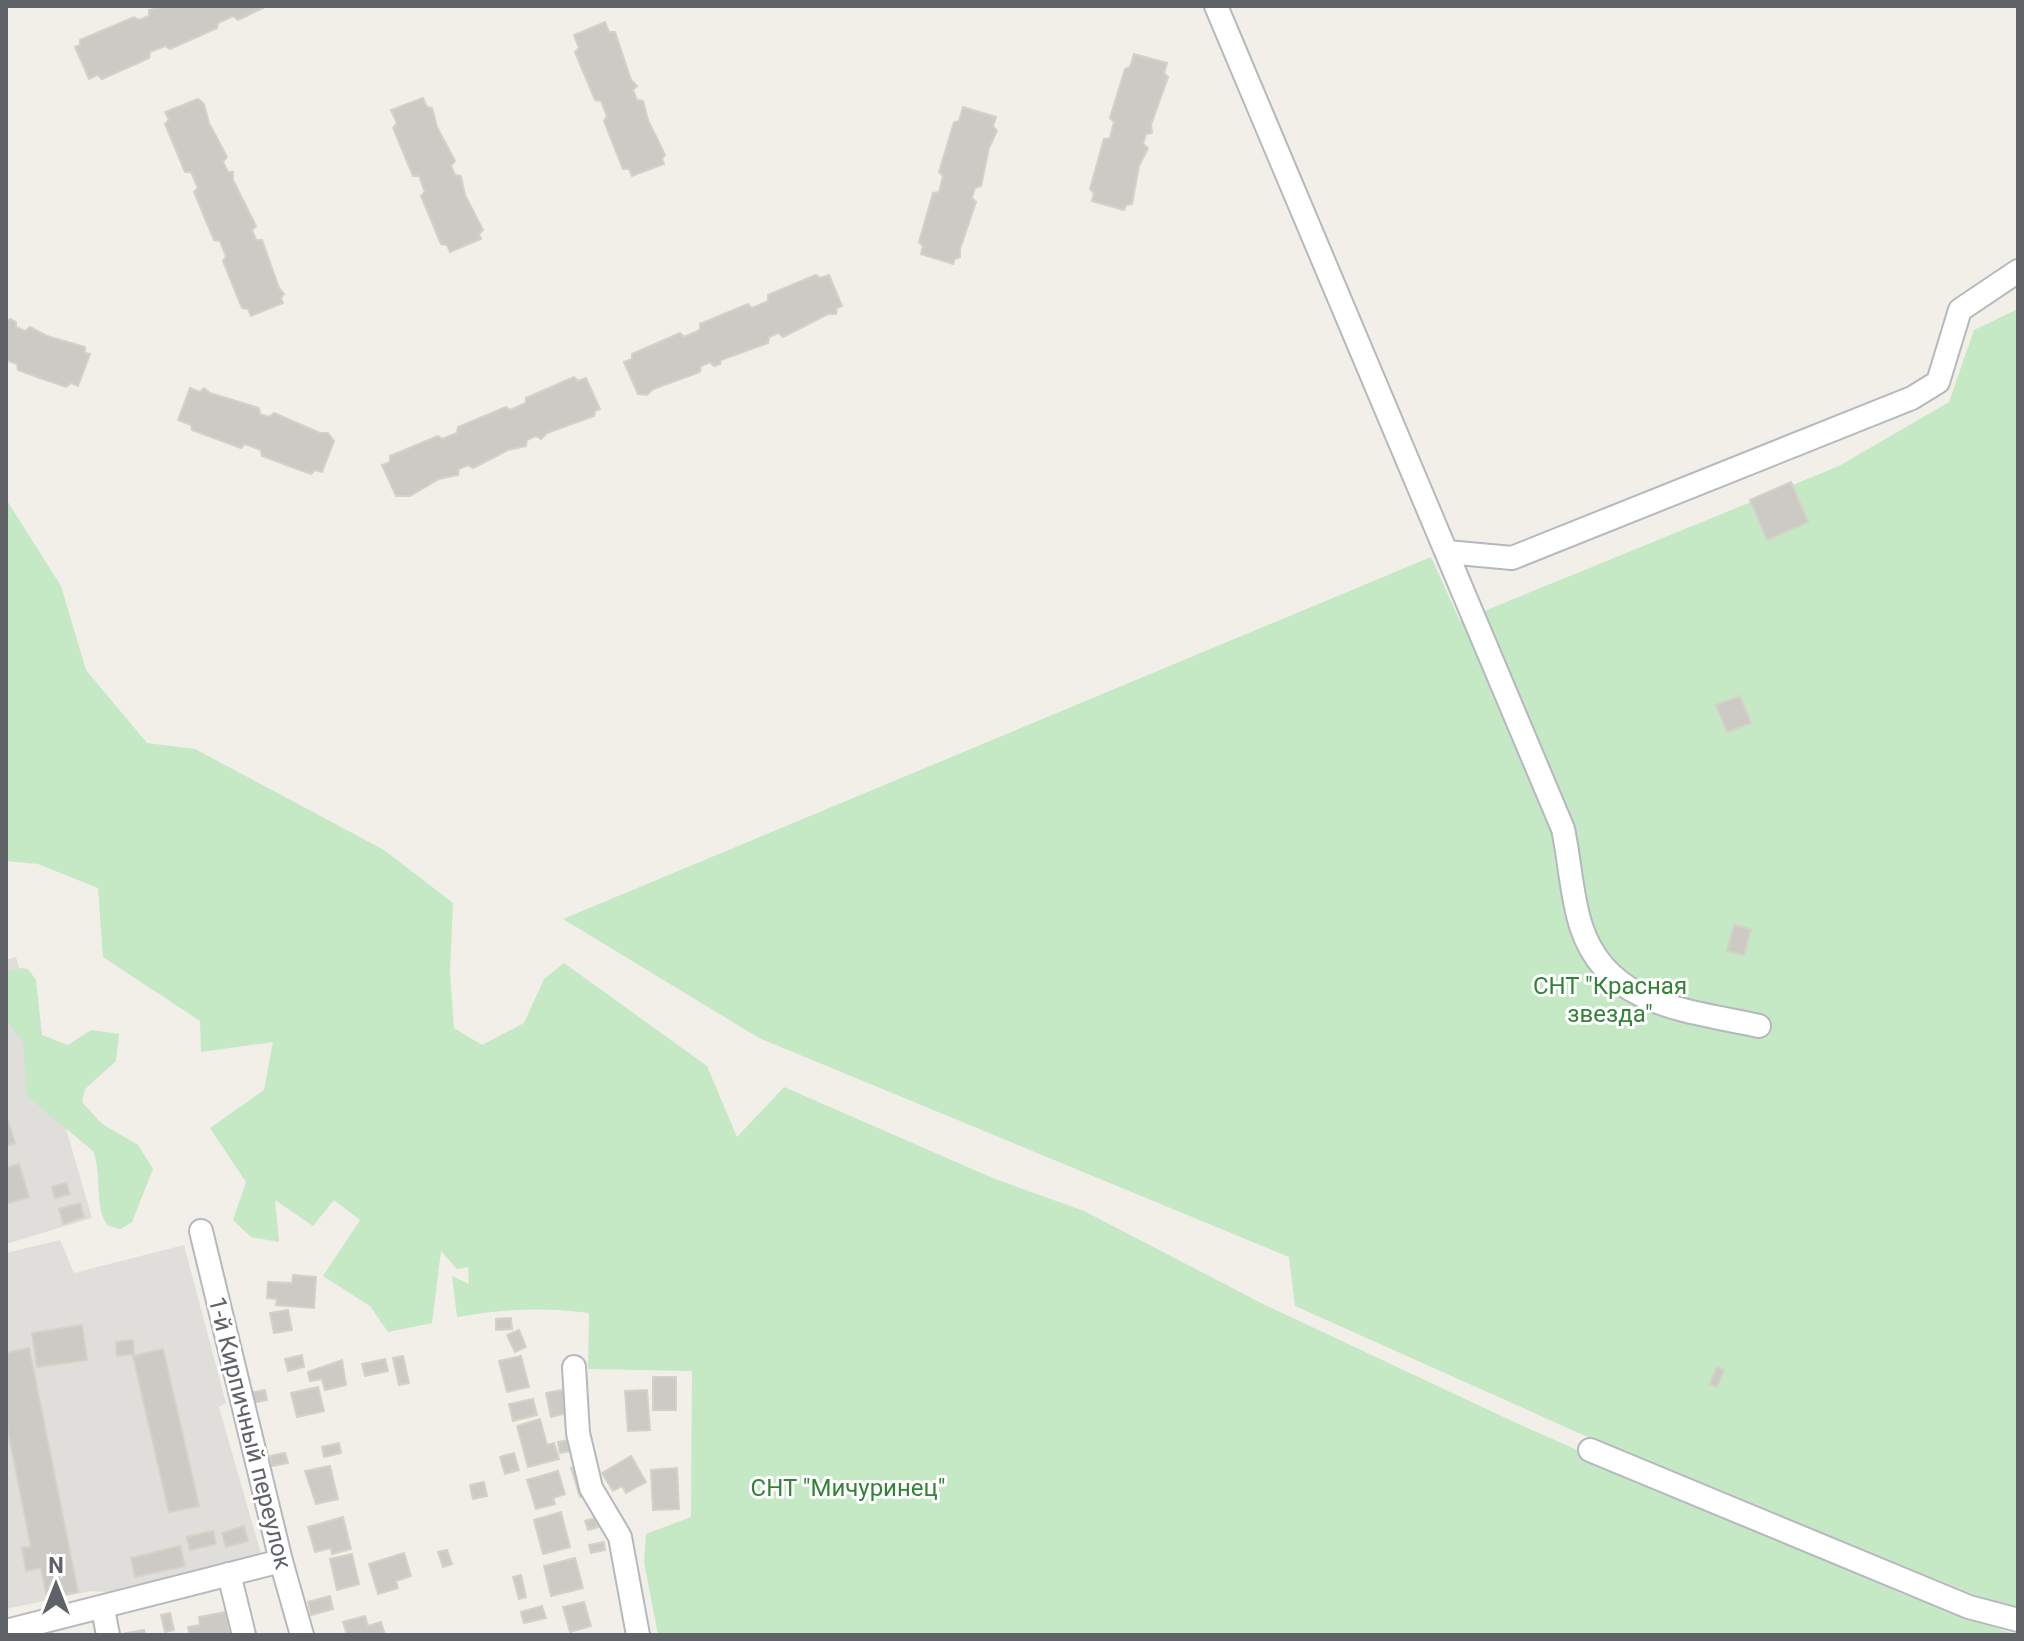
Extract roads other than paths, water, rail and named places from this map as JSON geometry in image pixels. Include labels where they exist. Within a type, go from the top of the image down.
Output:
[{"type":"street","points":[[1216,6],[1563,829],[1581,928],[1600,966],[1623,987],[1661,1005],[1759,1026]]},
{"type":"street","points":[[1447,552],[1512,558],[1912,398],[1938,382],[1960,310],[2018,271]]},
{"type":"street","name":"1-й Кирпичный переулок","points":[[201,1231],[281,1561],[302,1635]]},
{"type":"street","points":[[574,1367],[578,1433],[591,1488],[620,1537],[638,1635]]},
{"type":"street","points":[[1590,1450],[1969,1607],[2018,1620]]},
{"type":"street","points":[[6,1631],[103,1609],[281,1561]]},
{"type":"street","points":[[229,1574],[244,1635]]},
{"type":"street","points":[[103,1609],[108,1635]]},
{"type":"park label","name":"СНТ \"Красная звезда\"","points":[[1610,1000]]},
{"type":"park label","name":"СНТ \"Мичуринец\"","points":[[848,1488]]}]
